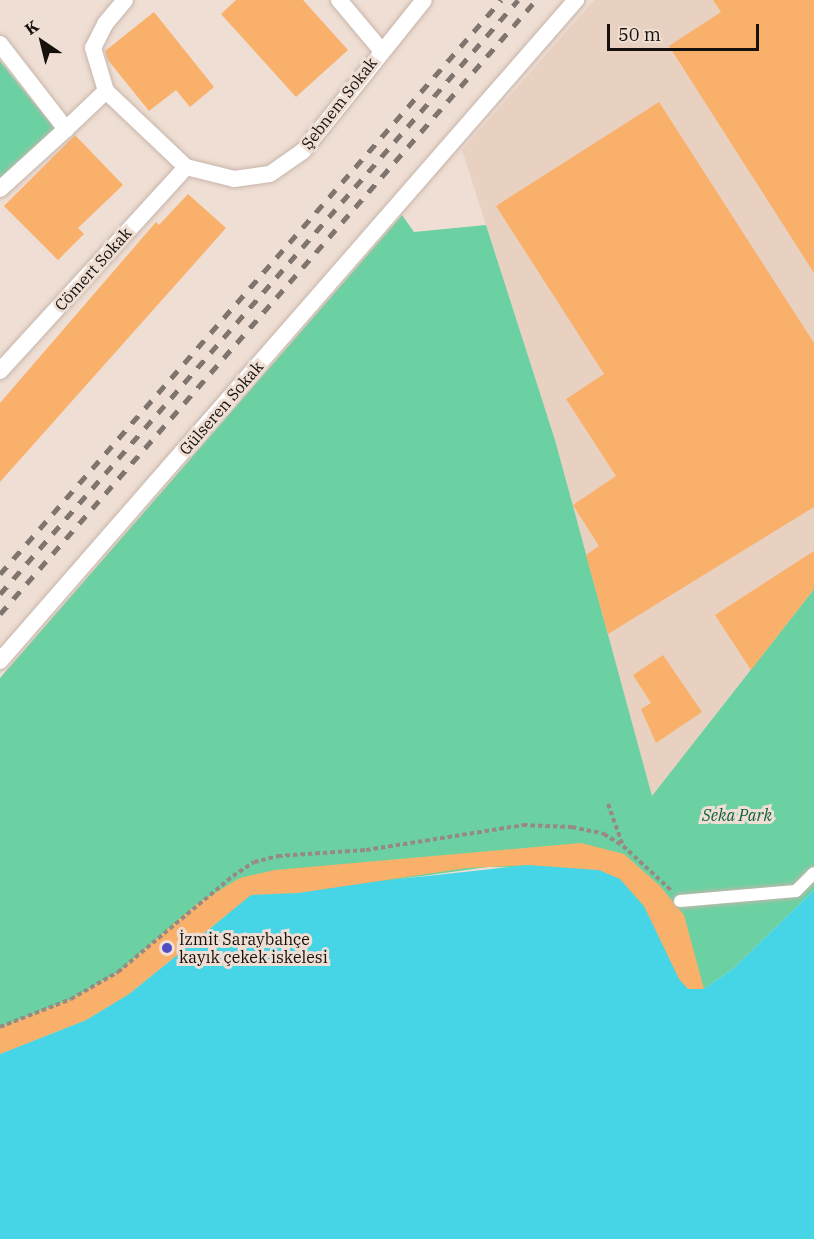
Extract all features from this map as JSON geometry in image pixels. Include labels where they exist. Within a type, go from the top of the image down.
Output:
[{"type":"street","points":[[0,189],[106,91],[93,48],[105,24],[125,0]]},
{"type":"street","points":[[339,0],[381,50]]},
{"type":"street","name":"Şebnem Sokak","points":[[106,91],[186,167],[234,179],[270,174],[303,151],[381,50],[424,0]]},
{"type":"street","name":"Gülseren Sokak","points":[[0,661],[576,0]]},
{"type":"street","points":[[0,44],[66,129]]},
{"type":"street","name":"Cömert Sokak","points":[[0,371],[186,167]]},
{"type":"street","points":[[680,901],[796,891],[814,873]]},
{"type":"path","points":[[608,804],[623,846]]},
{"type":"path","points":[[0,1027],[71,999],[118,972],[254,862],[523,825],[573,827],[604,834],[623,846],[680,901]]},
{"type":"shaded area","points":[[594,0],[814,0],[814,589],[652,797],[555,440],[462,150]]},
{"type":"green space","points":[[0,61],[56,130],[0,178]]},
{"type":"green space","name":"Seka Park","points":[[402,215],[414,232],[486,225],[555,440],[652,796],[814,589],[814,890],[734,968],[704,989],[688,989],[599,870],[488,867],[298,893],[269,893],[224,916],[129,994],[86,1020],[0,1054],[0,678]]},
{"type":"water","points":[[528,865],[599,870],[620,879],[644,907],[689,989],[704,989],[734,968],[814,890],[814,1239],[0,1239],[0,1054],[86,1020],[129,994],[251,895]]},
{"type":"building","points":[[236,0],[303,0],[348,50],[296,97],[221,14]]},
{"type":"building","points":[[713,0],[814,0],[814,273],[669,46],[721,12]]},
{"type":"building","points":[[154,12],[214,87],[190,107],[176,90],[149,111],[108,60],[105,51]]},
{"type":"building","points":[[659,102],[814,343],[814,507],[608,634],[586,555],[599,546],[573,505],[616,476],[566,399],[604,374],[496,206]]},
{"type":"building","points":[[75,135],[123,185],[78,228],[84,234],[58,260],[4,206]]},
{"type":"building","points":[[188,194],[226,228],[0,482],[0,403],[156,222],[159,225]]},
{"type":"building","points":[[814,551],[814,589],[751,670],[715,615]]},
{"type":"building","points":[[663,655],[702,712],[656,743],[641,709],[651,703],[633,675]]},
{"type":"building","name":"İzmit Saraybahçe kayık çekek iskelesi","points":[[581,843],[624,854],[660,886],[684,915],[704,989],[688,989],[679,979],[644,906],[620,879],[599,870],[528,865],[467,868],[298,893],[251,895],[129,994],[86,1020],[0,1054],[0,1027],[71,999],[118,972],[198,903],[240,878],[275,870]]},
{"type":"railway","points":[[0,574],[501,0]]},
{"type":"railway","points":[[0,594],[518,0]]},
{"type":"railway","points":[[0,614],[536,0]]},
{"type":"place","name":"İzmit Saraybahçe kayık çekek iskelesi","points":[[167,948]]}]
